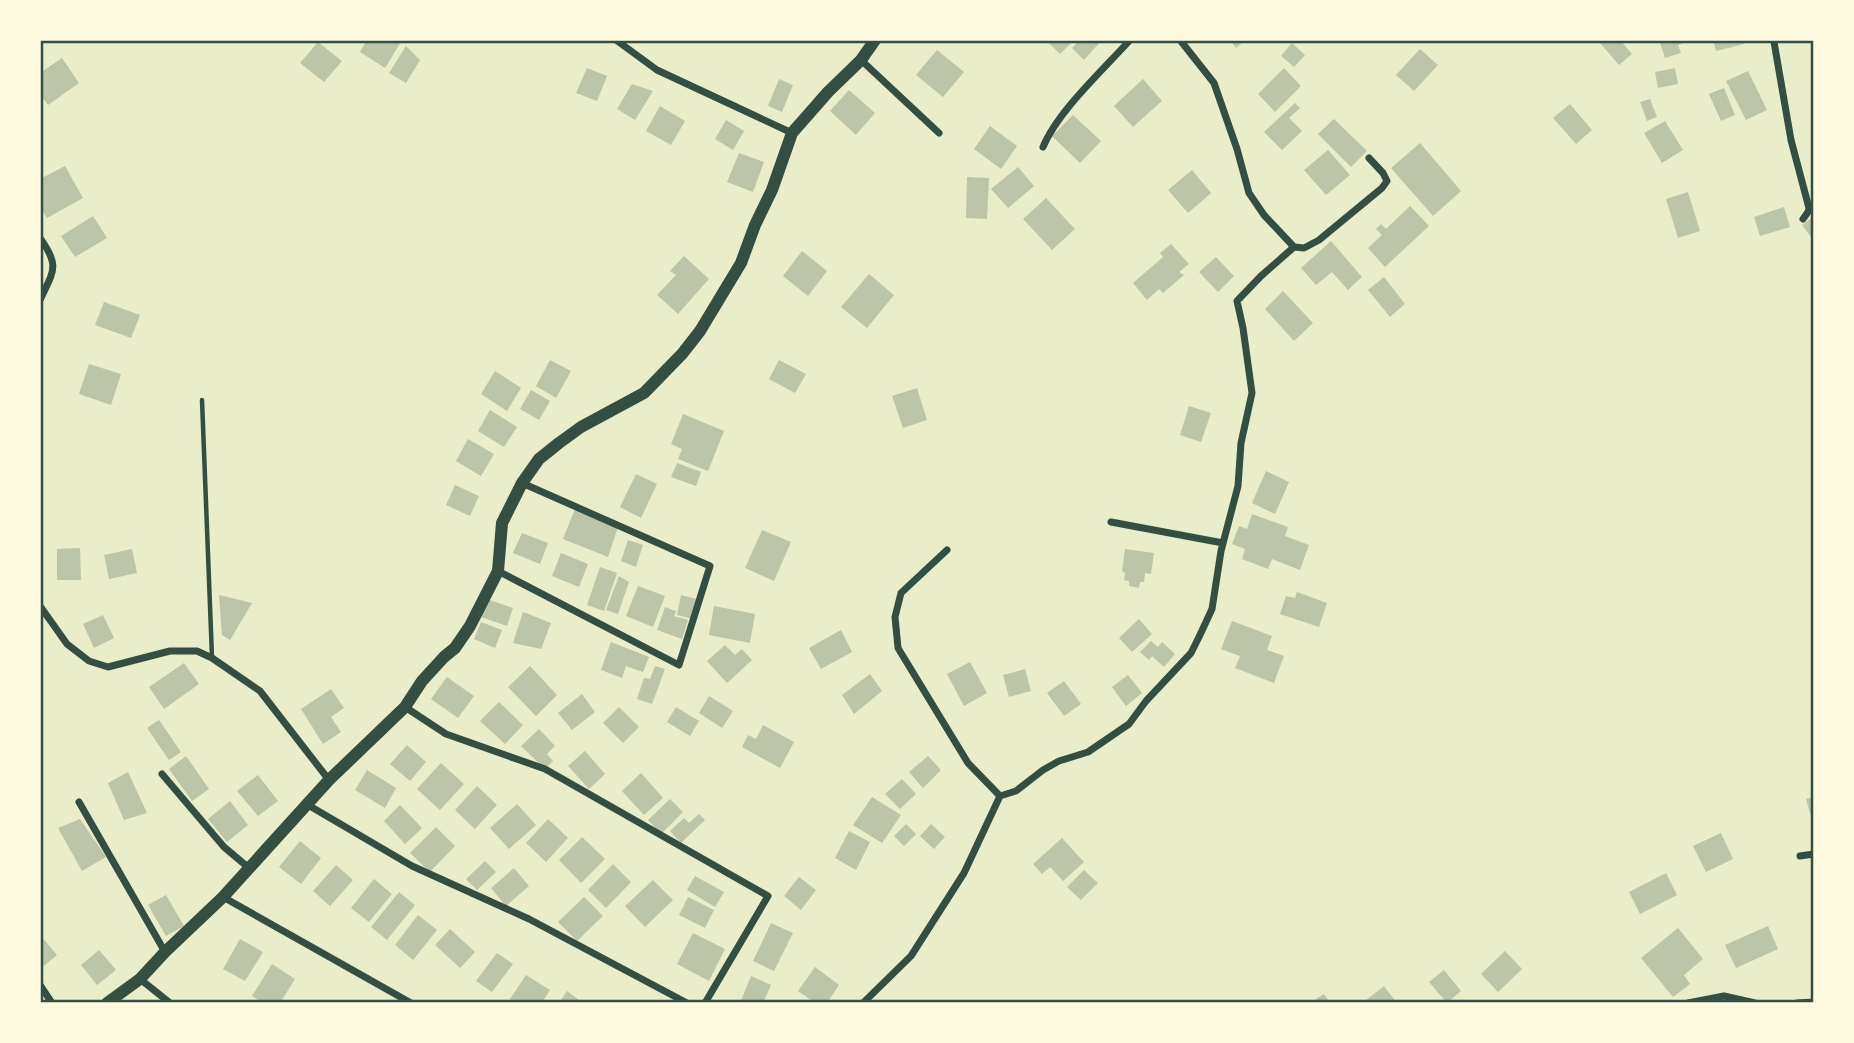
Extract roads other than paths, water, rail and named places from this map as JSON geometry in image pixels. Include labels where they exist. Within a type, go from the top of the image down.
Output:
[{"type":"street","points":[[616,40],[657,70],[792,133]]},
{"type":"street","points":[[107,1003],[140,979],[223,897],[330,780],[405,707],[422,681],[455,648],[470,626],[498,571],[502,523],[522,483],[539,459],[581,427],[644,393],[682,354],[700,331],[741,263],[772,190],[792,133],[861,60],[875,40]]},
{"type":"street","points":[[1043,147],[1049,133],[1069,107],[1130,40]]},
{"type":"street","points":[[1180,40],[1214,83],[1249,193],[1264,215],[1294,247],[1304,248],[1318,240],[1382,188],[1387,181],[1369,158]]},
{"type":"street","points":[[1775,41],[1791,140],[1809,208],[1803,219]]},
{"type":"street","points":[[861,60],[939,133]]},
{"type":"street","points":[[40,237],[52,255],[54,271],[40,300]]},
{"type":"street","points":[[863,1003],[911,956],[964,873],[1000,796],[1016,791],[1059,761],[1088,752],[1129,724],[1146,701],[1191,653],[1212,609],[1223,543],[1238,486],[1241,443],[1252,393],[1237,301],[1294,247]]},
{"type":"street","points":[[498,571],[680,665],[710,566],[522,483]]},
{"type":"street","points":[[1111,522],[1223,543]]},
{"type":"street","points":[[947,551],[901,593],[895,617],[898,648],[968,763],[1000,796]]},
{"type":"street","points":[[40,606],[67,645],[89,661],[108,667],[170,651],[197,651],[212,658],[260,691],[330,780]]},
{"type":"street","points":[[405,707],[446,734],[545,769],[768,896],[705,1003]]},
{"type":"street","points":[[162,774],[224,847],[249,868]]},
{"type":"street","points":[[79,802],[165,952]]},
{"type":"street","points":[[308,804],[412,866],[528,919],[687,1003]]},
{"type":"street","points":[[1800,856],[1814,855]]},
{"type":"street","points":[[223,897],[411,1003]]},
{"type":"street","points":[[140,979],[170,1003]]},
{"type":"street","points":[[40,985],[52,1003]]},
{"type":"street","points":[[1688,1003],[1724,996],[1755,1003]]},
{"type":"street","points":[[1797,1003],[1814,1002]]},
{"type":"lane","points":[[202,400],[212,658]]}]
